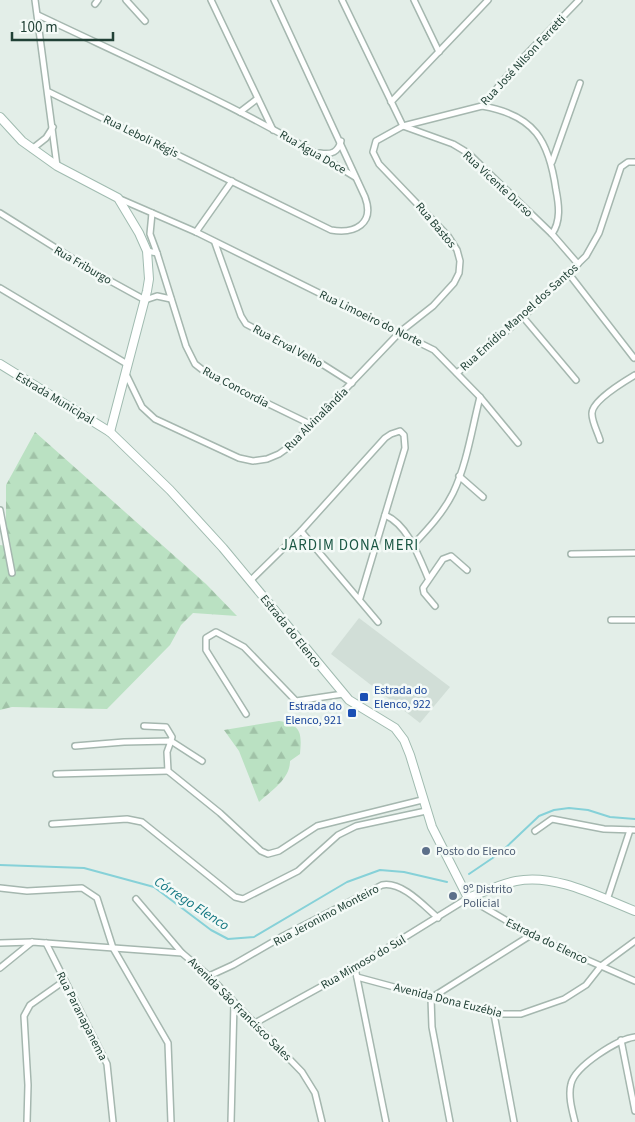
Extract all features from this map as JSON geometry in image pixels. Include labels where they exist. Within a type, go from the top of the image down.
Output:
[{"type":"street","points":[[36,0],[57,166]]},
{"type":"street","points":[[126,0],[145,21]]},
{"type":"street","points":[[211,0],[273,130]]},
{"type":"street","points":[[274,0],[341,141],[356,177]]},
{"type":"street","points":[[342,0],[403,126]]},
{"type":"street","points":[[414,0],[439,52]]},
{"type":"street","name":"Rua José Nilson Ferretti","points":[[403,126],[482,106],[519,62],[579,0]]},
{"type":"street","points":[[391,102],[486,1]]},
{"type":"street","name":"Rua Água Doce","points":[[38,15],[240,112],[317,153],[356,177],[368,206],[367,215],[364,223],[357,228],[339,232],[331,230],[232,181]]},
{"type":"street","points":[[552,162],[580,83]]},
{"type":"street","name":"Rua Leboli Régis","points":[[49,92],[232,181]]},
{"type":"street","points":[[240,112],[257,99]]},
{"type":"street","points":[[482,106],[498,108],[526,123],[541,138],[552,162],[558,220],[557,227],[552,234]]},
{"type":"street","points":[[0,117],[4,127],[57,166],[118,198],[196,232],[232,181]]},
{"type":"street","name":"Rua Vicente Durso","points":[[403,126],[453,144],[468,153],[552,234],[578,264]]},
{"type":"street","name":"Rua Bastos","points":[[400,332],[433,306],[454,283],[459,273],[460,261],[457,250],[448,236],[379,164],[375,157],[374,146],[380,137],[403,126]]},
{"type":"street","points":[[32,149],[46,138],[53,127]]},
{"type":"street","points":[[317,153],[331,154],[338,148],[341,141]]},
{"type":"street","name":"Rua Emídio Manoel dos Santos","points":[[457,373],[523,317],[569,274],[592,248],[621,167],[628,162],[635,162]]},
{"type":"street","points":[[110,432],[149,279],[147,251],[139,233],[118,198]]},
{"type":"street","name":"Rua Friburgo","points":[[0,213],[94,272],[145,300]]},
{"type":"street","points":[[147,251],[157,252],[150,234],[152,213]]},
{"type":"street","name":"Rua Limoeiro do Norte","points":[[196,232],[434,350],[480,397],[518,443]]},
{"type":"street","name":"Rua Erval Velho","points":[[215,243],[241,316],[246,324],[322,364],[352,383]]},
{"type":"street","name":"Rua Concordia","points":[[157,252],[186,346],[201,370],[312,425]]},
{"type":"street","points":[[569,274],[634,358]]},
{"type":"street","points":[[0,288],[128,364]]},
{"type":"street","points":[[145,300],[157,296],[171,300]]},
{"type":"street","points":[[523,317],[576,380]]},
{"type":"street","name":"Rua Alvinalândia","points":[[126,373],[142,407],[155,418],[239,458],[267,459],[280,454],[293,444],[400,332]]},
{"type":"street","name":"Estrada Municipal","points":[[0,364],[110,432]]},
{"type":"street","points":[[600,440],[592,414],[593,408],[612,390],[635,375]]},
{"type":"street","points":[[413,545],[434,522],[446,505],[460,476],[480,397]]},
{"type":"street","points":[[250,580],[301,530],[385,438],[397,430],[402,432],[405,448],[360,598]]},
{"type":"street","name":"Estrada do Elenco","points":[[110,432],[170,490],[250,580],[344,694],[395,728],[404,740],[432,827],[468,898],[531,935],[635,980]]},
{"type":"street","points":[[460,476],[483,497]]},
{"type":"street","points":[[0,510],[12,573]]},
{"type":"street","points":[[385,516],[394,520],[413,545],[428,578]]},
{"type":"street","points":[[301,530],[360,598],[378,622]]},
{"type":"street","points":[[571,554],[635,553]]},
{"type":"street","points":[[435,606],[423,590],[424,584],[446,556],[453,558],[467,570]]},
{"type":"street","points":[[612,620],[635,620]]},
{"type":"street","points":[[246,714],[206,650],[206,638],[216,632],[244,647],[296,701],[344,694]]},
{"type":"street","points":[[144,726],[166,727],[172,737],[167,752],[168,772]]},
{"type":"street","points":[[75,746],[171,741],[202,761]]},
{"type":"street","points":[[56,774],[168,772],[220,813],[261,851],[268,854],[279,851],[317,826],[422,800]]},
{"type":"street","points":[[52,824],[127,819],[142,822],[235,897],[243,899],[298,871],[338,835],[356,826],[426,811]]},
{"type":"street","points":[[535,831],[552,819],[604,829],[633,830],[607,900]]},
{"type":"street","points":[[468,898],[515,881],[529,880],[562,884],[635,911]]},
{"type":"street","name":"Rua Jeronimo Monteiro","points":[[210,976],[283,936],[389,883],[399,888],[438,918]]},
{"type":"street","points":[[0,888],[27,891],[82,888],[93,894],[100,903],[113,948],[168,1043],[171,1122]]},
{"type":"street","name":"Rua Mimoso do Sul","points":[[255,1023],[355,968],[468,898]]},
{"type":"street","points":[[136,899],[182,952]]},
{"type":"street","points":[[450,1122],[432,1027],[431,998],[531,935]]},
{"type":"street","name":"Avenida Dona Euzébia","points":[[357,977],[494,1014],[521,1014],[564,999],[592,980],[601,966],[635,941]]},
{"type":"street","name":"Avenida São Francisco Sales","points":[[0,942],[32,942],[182,952],[210,976],[234,1003],[289,1057],[311,1084],[322,1122]]},
{"type":"street","points":[[0,968],[32,942]]},
{"type":"street","name":"Rua Paranapanema","points":[[46,943],[107,1064],[113,1122]]},
{"type":"street","points":[[355,968],[386,1122]]},
{"type":"street","points":[[27,1122],[28,1085],[24,1016],[30,1005],[64,981]]},
{"type":"street","points":[[231,1122],[234,1003]]},
{"type":"street","points":[[494,1014],[514,1122]]},
{"type":"street","points":[[575,1122],[570,1094],[572,1079],[586,1064],[621,1040],[635,1037]]},
{"type":"street","points":[[621,1040],[635,1111]]},
{"type":"shaded area","points":[[359,618],[450,687],[420,723],[331,654]]},
{"type":"green space","points":[[35,432],[206,584],[237,616],[193,613],[181,625],[170,645],[107,709],[12,707],[0,710],[0,545],[6,546],[6,485]]},
{"type":"green space","points":[[279,721],[296,727],[301,740],[300,754],[290,761],[284,779],[259,802],[239,751],[224,730]]},
{"type":"waterway","points":[[469,874],[500,853],[539,816],[554,810],[569,808],[588,810],[610,817],[635,819]]},
{"type":"waterway","name":"Córrego Elenco","points":[[0,865],[84,868],[154,887],[211,930],[228,939],[254,937],[347,882],[380,870],[404,872],[447,882]]},
{"type":"place","name":"Estrada do Elenco, 922","points":[[364,697]]},
{"type":"place","name":"Estrada do Elenco, 921","points":[[352,713]]},
{"type":"place","name":"Posto do Elenco","points":[[426,851]]},
{"type":"place","name":"9º Distrito Policial","points":[[453,896]]},
{"type":"district","name":"JARDIM DONA MERI","points":[[350,545]]}]
